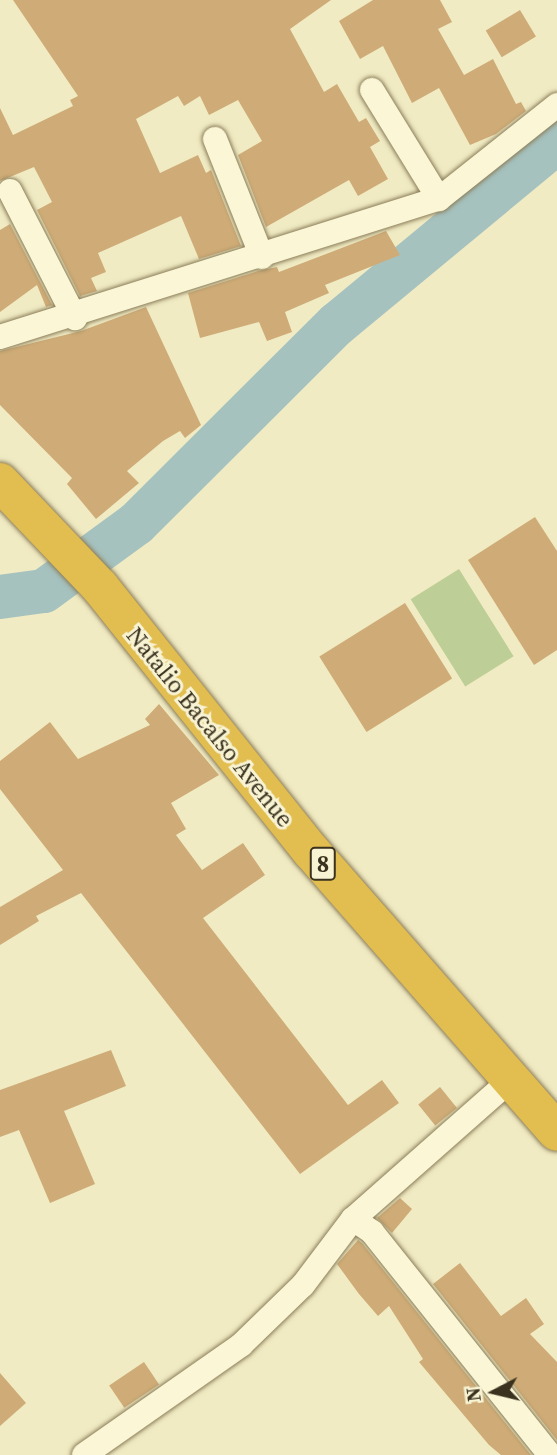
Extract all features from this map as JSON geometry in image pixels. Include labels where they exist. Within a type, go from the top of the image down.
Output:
[{"type":"highway","name":"Natalio Bacalso Avenue","points":[[0,482],[100,587],[311,851],[557,1132]]},
{"type":"street","points":[[372,90],[439,199]]},
{"type":"street","points":[[0,337],[75,318],[439,199],[557,105]]},
{"type":"street","points":[[215,139],[262,257]]},
{"type":"street","points":[[10,191],[75,318]]},
{"type":"street","points":[[85,1455],[241,1345],[303,1285],[353,1219],[512,1079]]},
{"type":"street","points":[[353,1219],[372,1232],[550,1455]]},
{"type":"green space","points":[[459,569],[514,656],[465,687],[411,599]]},
{"type":"building","points":[[13,0],[331,0],[290,29],[324,92],[337,84],[359,122],[366,118],[380,141],[370,147],[388,179],[358,196],[349,180],[266,227],[238,155],[262,141],[238,100],[209,115],[200,96],[184,106],[178,96],[136,119],[160,173],[198,155],[206,173],[211,170],[241,246],[199,259],[181,216],[98,253],[106,272],[91,278],[97,291],[80,296],[37,210],[52,202],[34,167],[0,181],[0,108],[13,135],[73,106],[70,100],[78,96]]},
{"type":"building","points":[[373,0],[440,0],[452,22],[438,29],[464,75],[493,59],[516,104],[521,102],[526,111],[496,134],[470,145],[439,88],[412,103],[383,46],[360,59],[339,21]]},
{"type":"building","points":[[520,10],[536,37],[502,57],[486,31]]},
{"type":"building","points":[[10,224],[52,305],[46,307],[37,285],[0,312],[0,230]]},
{"type":"building","points":[[386,231],[400,255],[325,285],[329,293],[285,312],[292,332],[267,341],[259,322],[200,338],[188,293],[258,271],[277,267],[279,272]]},
{"type":"building","points":[[146,307],[201,425],[185,438],[180,431],[163,441],[127,471],[139,483],[96,519],[67,484],[72,478],[0,405],[0,351],[81,331]]},
{"type":"building","points":[[535,517],[557,551],[557,650],[534,665],[468,560]]},
{"type":"building","points":[[405,603],[452,678],[367,732],[319,657]]},
{"type":"building","points":[[159,704],[219,775],[171,803],[186,829],[176,835],[202,870],[243,843],[265,875],[203,918],[348,1105],[382,1080],[399,1103],[300,1174],[81,893],[36,916],[39,921],[0,945],[0,907],[63,870],[0,789],[0,761],[50,722],[78,759],[150,725],[145,719]]},
{"type":"building","points":[[111,1050],[126,1086],[64,1111],[95,1184],[50,1203],[19,1130],[0,1137],[0,1090]]},
{"type":"building","points":[[440,1087],[457,1108],[435,1126],[418,1105]]},
{"type":"building","points":[[400,1198],[412,1209],[392,1233],[377,1218]]},
{"type":"building","points":[[358,1240],[531,1455],[501,1455],[489,1445],[419,1362],[423,1359],[389,1306],[378,1316],[359,1294],[337,1264]]},
{"type":"building","points":[[460,1263],[501,1316],[526,1298],[544,1324],[530,1334],[557,1362],[557,1440],[433,1284]]},
{"type":"building","points":[[144,1362],[159,1384],[124,1408],[109,1385]]},
{"type":"building","points":[[0,1373],[26,1403],[0,1426]]},
{"type":"waterway","points":[[0,597],[44,591],[136,524],[337,324],[557,142]]}]
